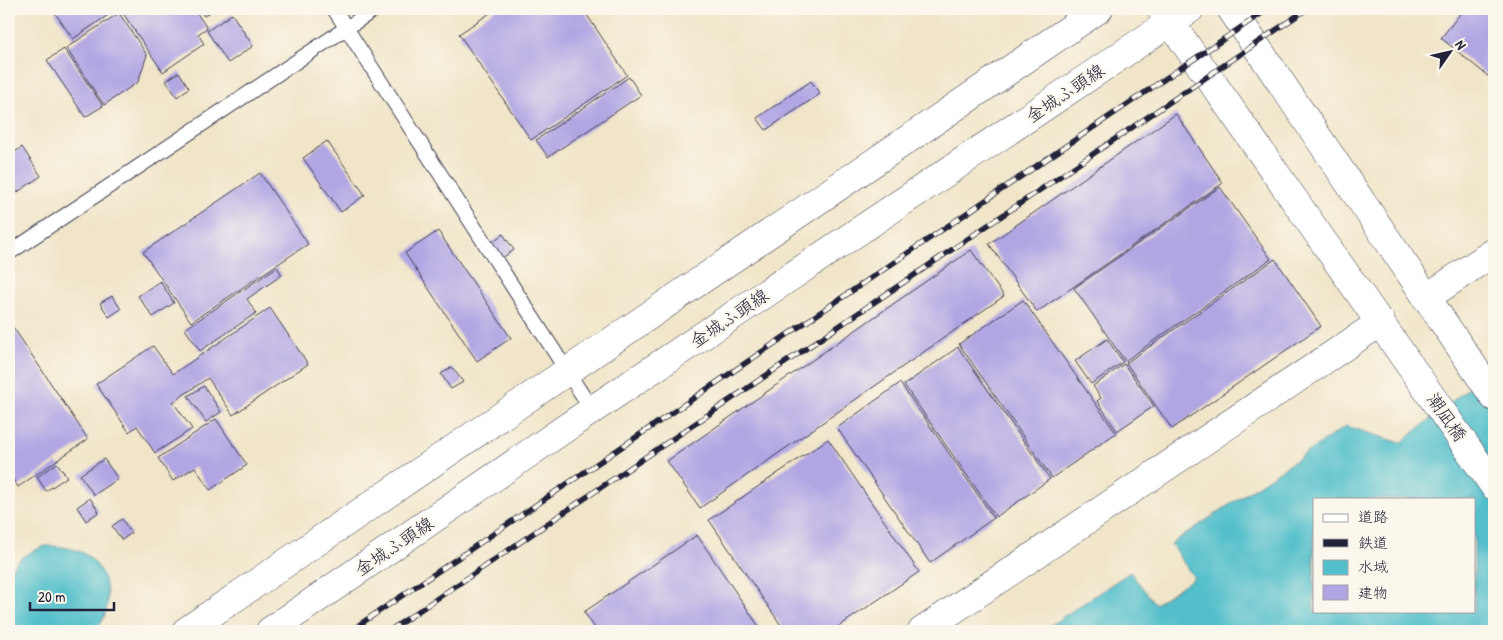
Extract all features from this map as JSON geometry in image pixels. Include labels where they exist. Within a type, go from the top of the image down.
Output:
[{"type":"main road","points":[[186,631],[1099,9]]},
{"type":"main road","points":[[1231,9],[1494,397]]},
{"type":"main road","name":"潮凪橋","points":[[1174,13],[1381,322],[1494,486]]},
{"type":"main road","name":"金城ふ頭線","points":[[270,631],[1174,13]]},
{"type":"main road","points":[[1426,298],[1494,252]]},
{"type":"main road","points":[[922,631],[1381,322]]},
{"type":"lane","points":[[334,9],[592,410]]},
{"type":"lane","points":[[9,253],[375,9]]},
{"type":"water","points":[[1494,367],[1494,631],[1042,631],[1130,572],[1155,604],[1194,578],[1171,544],[1346,426],[1401,443]]},
{"type":"water","points":[[45,546],[64,547],[83,553],[99,568],[107,589],[107,601],[106,612],[102,622],[95,631],[15,631],[11,627],[9,574],[19,560]]},
{"type":"building","points":[[62,9],[108,9],[111,13],[73,39],[55,13]]},
{"type":"building","points":[[120,9],[194,9],[207,28],[198,34],[204,44],[163,72]]},
{"type":"building","points":[[199,9],[215,9],[204,16]]},
{"type":"building","points":[[496,9],[583,9],[627,75],[531,140],[459,34]]},
{"type":"building","points":[[1454,9],[1494,9],[1494,81],[1441,38],[1460,14]]},
{"type":"building","points":[[119,13],[147,55],[138,82],[104,105],[66,48]]},
{"type":"building","points":[[232,14],[253,46],[228,63],[207,31]]},
{"type":"building","points":[[64,49],[103,106],[85,117],[47,60]]},
{"type":"building","points":[[179,72],[189,88],[177,97],[166,81]]},
{"type":"building","points":[[629,77],[641,95],[548,157],[536,140]]},
{"type":"building","points":[[811,81],[820,94],[766,130],[757,118]]},
{"type":"building","points":[[1176,114],[1223,183],[1037,312],[989,244]]},
{"type":"building","points":[[327,141],[365,195],[341,212],[303,158]]},
{"type":"building","points":[[22,147],[41,176],[9,198],[9,156]]},
{"type":"building","points":[[260,173],[308,244],[191,322],[143,252]]},
{"type":"building","points":[[1220,187],[1271,259],[1125,361],[1074,288]]},
{"type":"building","points":[[438,231],[511,338],[477,361],[405,253]]},
{"type":"building","points":[[503,234],[514,250],[499,260],[489,244]]},
{"type":"building","points":[[971,250],[1004,296],[700,508],[667,461]]},
{"type":"building","points":[[1275,259],[1321,326],[1172,429],[1126,363]]},
{"type":"building","points":[[277,267],[282,275],[247,299],[256,313],[200,351],[185,329]]},
{"type":"building","points":[[160,281],[174,303],[153,317],[138,296]]},
{"type":"building","points":[[112,296],[121,309],[109,317],[100,303]]},
{"type":"building","points":[[1023,300],[1116,433],[1052,478],[959,344]]},
{"type":"building","points":[[270,308],[308,364],[233,415],[208,378],[173,402],[192,429],[155,453],[137,426],[129,432],[96,384],[153,346],[173,374]]},
{"type":"building","points":[[9,321],[88,439],[18,487],[9,473]]},
{"type":"building","points":[[1107,339],[1123,362],[1091,384],[1075,361]]},
{"type":"building","points":[[958,347],[1050,479],[996,517],[904,385]]},
{"type":"building","points":[[1124,364],[1154,406],[1117,431],[1097,401],[1101,398],[1093,386]]},
{"type":"building","points":[[452,367],[463,382],[451,389],[441,374]]},
{"type":"building","points":[[900,383],[994,518],[930,563],[837,428]]},
{"type":"building","points":[[204,386],[221,412],[206,422],[188,396]]},
{"type":"building","points":[[216,419],[247,465],[210,490],[195,467],[173,481],[158,458]]},
{"type":"building","points":[[828,439],[919,572],[832,631],[785,631],[709,520]]},
{"type":"building","points":[[104,459],[118,479],[94,495],[80,475]]},
{"type":"building","points":[[57,463],[67,477],[46,491],[37,477]]},
{"type":"building","points":[[90,498],[99,512],[86,521],[77,507]]},
{"type":"building","points":[[122,519],[131,533],[122,540],[112,526]]},
{"type":"building","points":[[697,535],[762,631],[597,631],[584,612]]},
{"type":"railway","points":[[350,631],[1268,9]]},
{"type":"railway","points":[[389,631],[1307,9]]}]
